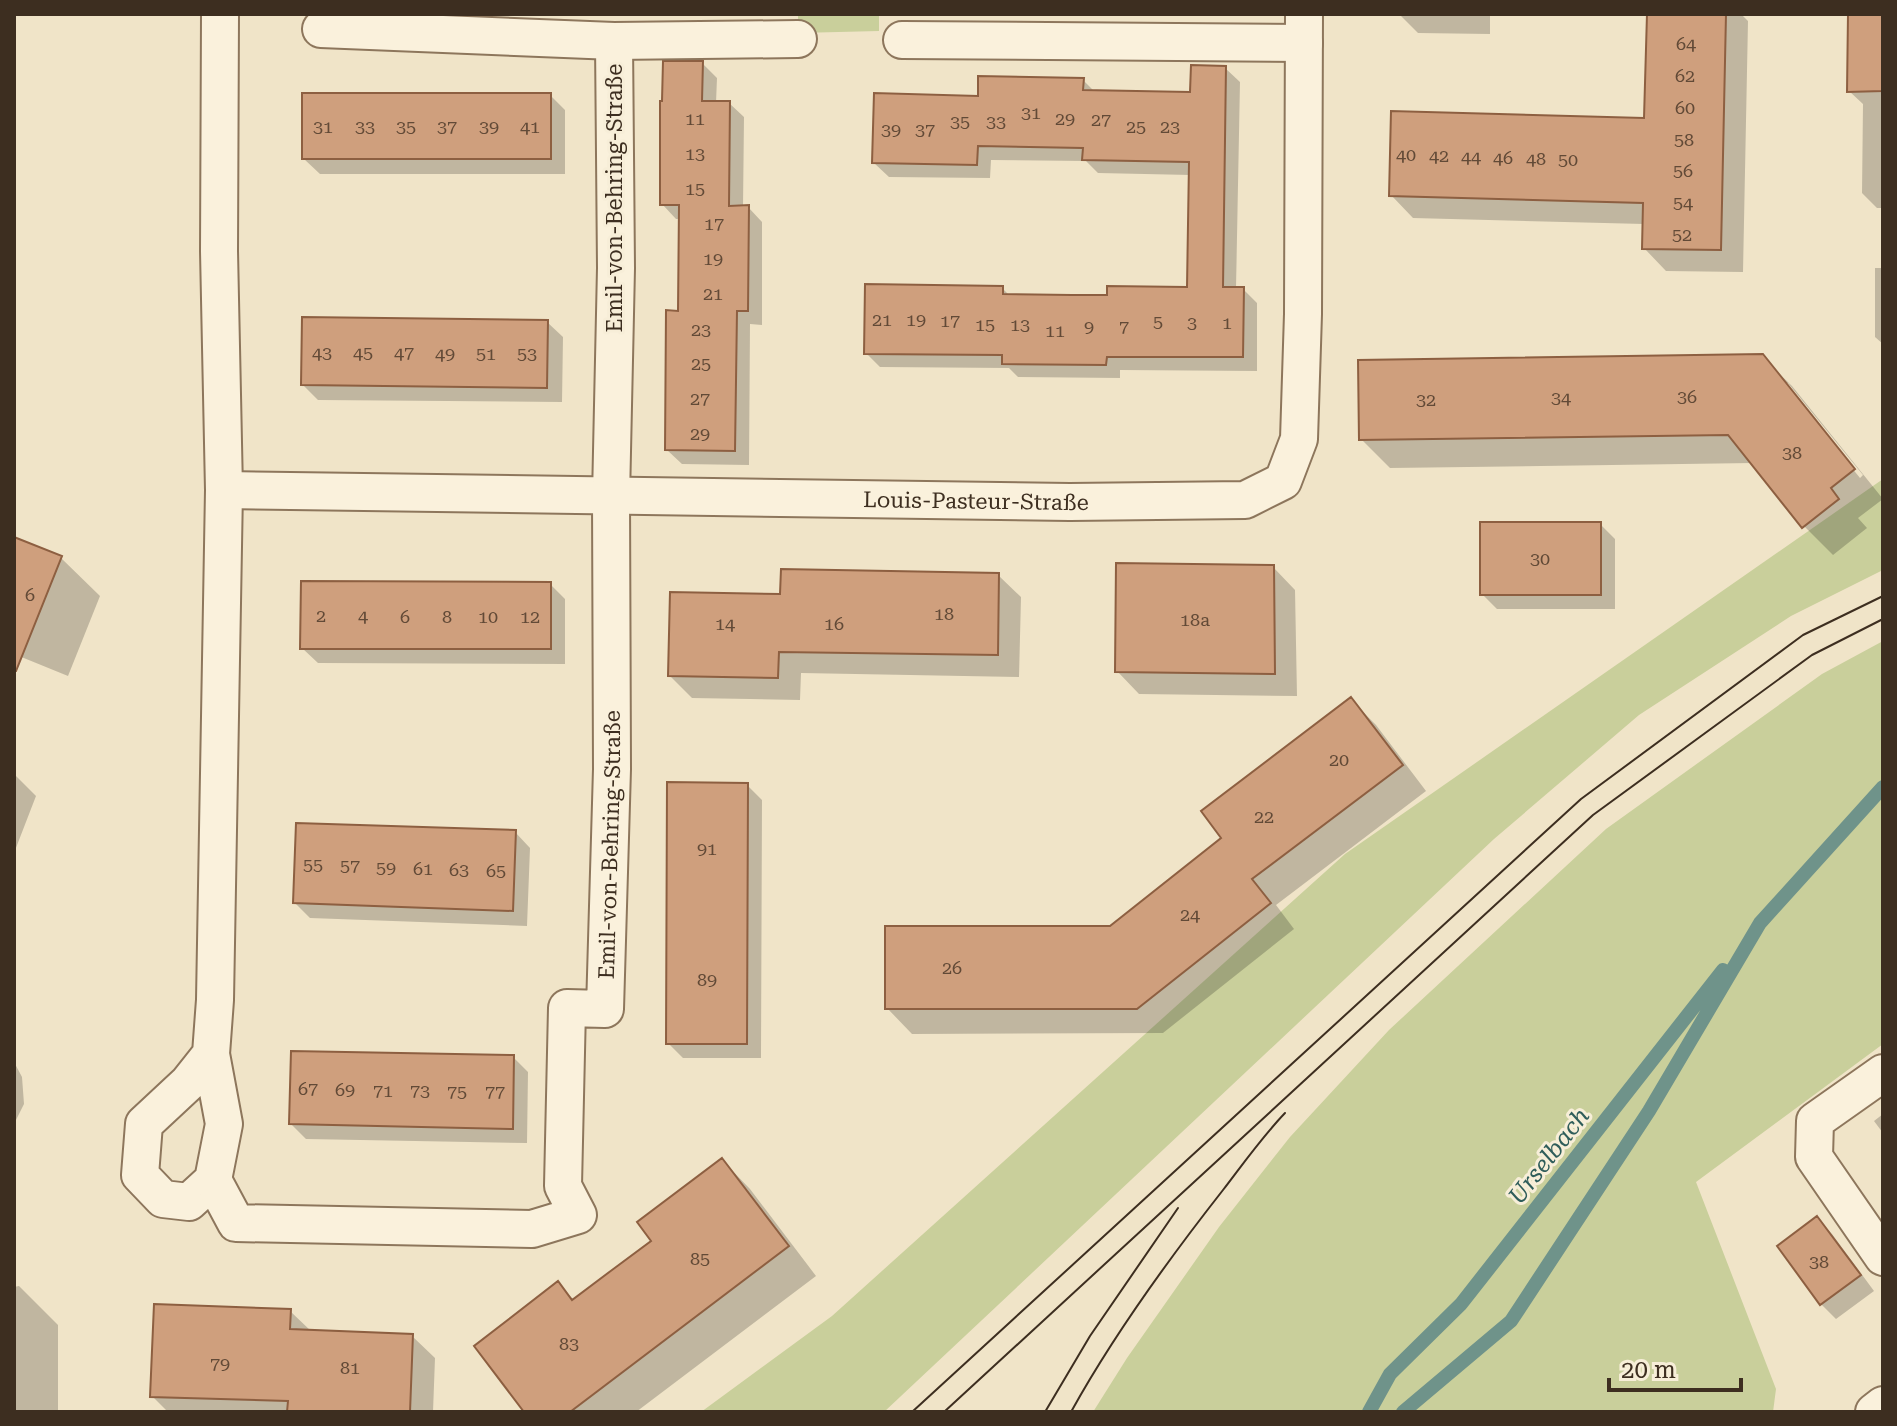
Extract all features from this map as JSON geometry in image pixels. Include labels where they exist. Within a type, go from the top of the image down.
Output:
[{"type":"street","points":[[211,1054],[188,1083],[144,1124],[140,1175],[163,1199],[189,1202],[213,1180],[224,1124],[211,1054],[216,968],[224,490],[219,251],[220,14]]},
{"type":"street","name":"Emil-von-Behring-Straße","points":[[321,29],[614,41],[798,39]]},
{"type":"street","name":"Louis-Pasteur-Straße","points":[[224,490],[1054,502],[1245,500],[1283,481],[1299,439],[1303,314],[1304,29],[902,40]]},
{"type":"street","name":"Emil-von-Behring-Straße","points":[[213,1180],[236,1223],[532,1229],[578,1215],[563,1186],[567,1008],[605,1009],[612,769],[611,497],[616,268],[614,41]]},
{"type":"street","points":[[1883,1073],[1815,1121],[1814,1157],[1883,1257]]},
{"type":"street","points":[[1874,1412],[1883,1405]]},
{"type":"green space","points":[[798,14],[879,14],[879,31],[798,33]]},
{"type":"green space","points":[[1883,479],[1883,570],[1791,616],[1639,715],[1494,839],[884,1412],[701,1412],[832,1316],[1345,854]]},
{"type":"green space","points":[[1883,641],[1883,1044],[1696,1182],[1776,1389],[1773,1412],[1093,1412],[1219,1227],[1290,1137],[1389,1030],[1606,829],[1822,674]]},
{"type":"building","points":[[1647,14],[1726,14],[1721,250],[1642,249],[1643,203],[1389,196],[1391,111],[1644,118]]},
{"type":"building","points":[[1848,14],[1883,14],[1883,91],[1847,92]]},
{"type":"building","points":[[663,61],[703,61],[702,101],[730,101],[729,206],[749,205],[748,311],[737,311],[735,451],[665,450],[666,310],[678,311],[679,205],[660,205]]},
{"type":"building","points":[[1191,65],[1226,66],[1223,287],[1244,287],[1243,357],[1107,357],[1106,365],[1002,364],[1002,355],[864,354],[865,284],[1003,286],[1003,294],[1072,295],[1107,295],[1107,286],[1187,287],[1189,162],[1082,160],[1083,148],[978,146],[977,165],[872,163],[874,93],[978,96],[978,76],[1084,78],[1083,90],[1190,92]]},
{"type":"building","points":[[302,93],[551,93],[551,159],[302,159]]},
{"type":"building","points":[[302,317],[548,320],[547,388],[301,385]]},
{"type":"building","points":[[1763,354],[1855,469],[1831,488],[1839,499],[1802,528],[1728,435],[1359,440],[1358,360]]},
{"type":"building","points":[[1480,522],[1601,522],[1601,595],[1480,595]]},
{"type":"building","points":[[14,537],[62,556],[16,671],[14,671]]},
{"type":"building","points":[[1116,563],[1274,565],[1275,674],[1115,672]]},
{"type":"building","points":[[781,569],[999,573],[998,655],[779,652],[778,678],[668,676],[670,592],[780,594]]},
{"type":"building","points":[[301,581],[551,582],[551,649],[300,649]]},
{"type":"building","points":[[1351,697],[1403,765],[1252,879],[1271,903],[1137,1009],[885,1009],[885,926],[1110,926],[1221,838],[1201,811]]},
{"type":"building","points":[[667,782],[748,783],[747,1044],[666,1044]]},
{"type":"building","points":[[296,823],[516,830],[513,911],[293,903]]},
{"type":"building","points":[[291,1051],[514,1055],[513,1129],[289,1124]]},
{"type":"building","points":[[722,1158],[789,1246],[570,1412],[524,1412],[474,1346],[558,1281],[572,1300],[651,1241],[637,1222]]},
{"type":"building","points":[[1817,1216],[1861,1275],[1820,1305],[1777,1246]]},
{"type":"building","points":[[154,1304],[291,1309],[290,1329],[413,1334],[410,1412],[287,1412],[288,1401],[150,1397]]},
{"type":"waterway","name":"Urselbach","points":[[1403,1412],[1511,1321],[1649,1111],[1760,923],[1883,787]]},
{"type":"waterway","name":"Urselbach","points":[[1369,1412],[1390,1374],[1461,1304],[1723,970]]},
{"type":"tram line","points":[[912,1412],[1581,799],[1803,635],[1883,596]]},
{"type":"tram line","points":[[944,1412],[1593,815],[1812,655],[1883,619]]},
{"type":"tram line","points":[[1071,1412],[1105,1354],[1162,1270],[1285,1113]]},
{"type":"tram line","points":[[1045,1412],[1090,1336],[1178,1208]]}]
